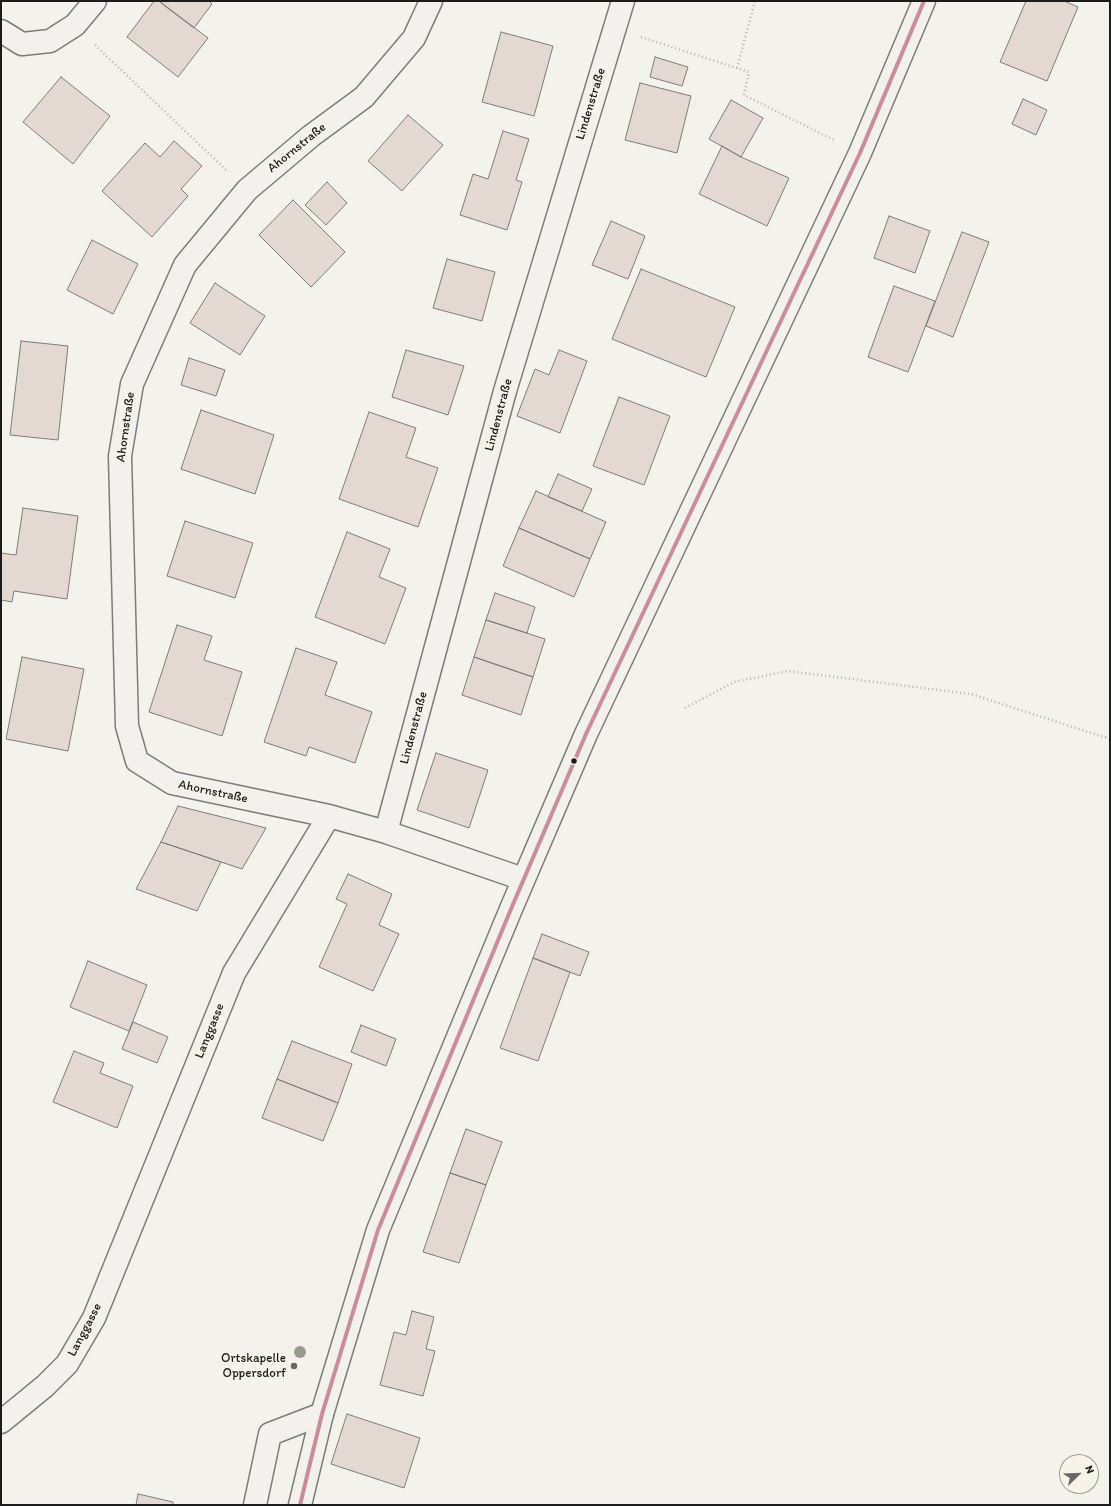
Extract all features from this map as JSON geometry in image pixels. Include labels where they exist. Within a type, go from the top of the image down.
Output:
[{"type":"street","points":[[1,31],[22,44],[50,41],[75,25],[94,1]]},
{"type":"street","name":"Ahornstraße","points":[[329,816],[172,783],[137,762],[127,726],[120,456],[132,384],[185,265],[247,190],[311,136],[364,97],[414,38],[431,1]]},
{"type":"street","name":"Lindenstraße","points":[[386,832],[505,391],[623,1]]},
{"type":"street","points":[[300,1505],[322,1414],[378,1230],[523,879],[582,747],[586,734],[860,153],[924,1]]},
{"type":"street","points":[[329,816],[386,832],[523,879]]},
{"type":"street","name":"Langgasse","points":[[1,1422],[45,1386],[67,1364],[94,1318],[234,973],[329,816]]},
{"type":"street","points":[[255,1505],[270,1434],[322,1414]]},
{"type":"path","points":[[737,68],[755,1]]},
{"type":"path","points":[[75,25],[247,190]]},
{"type":"path","points":[[614,28],[749,72],[744,95],[860,153]]},
{"type":"path","points":[[684,708],[734,682],[788,671],[971,694],[1110,739]]},
{"type":"building","points":[[154,1],[159,1],[208,38],[178,77],[127,37]]},
{"type":"building","points":[[163,1],[209,1],[212,4],[194,28],[161,3]]},
{"type":"building","points":[[1026,1],[1064,1],[1078,7],[1047,81],[1000,62]]},
{"type":"building","points":[[501,32],[553,46],[534,116],[482,102]]},
{"type":"building","points":[[655,57],[688,67],[682,86],[650,77]]},
{"type":"building","points":[[61,77],[110,116],[73,164],[23,122]]},
{"type":"building","points":[[640,83],[691,96],[677,153],[625,140]]},
{"type":"building","points":[[1023,99],[1047,110],[1036,135],[1012,124]]},
{"type":"building","points":[[731,100],[763,118],[741,157],[709,139]]},
{"type":"building","points":[[408,115],[443,145],[402,191],[368,161]]},
{"type":"building","points":[[503,131],[529,139],[516,180],[522,182],[507,230],[460,215],[473,174],[488,179]]},
{"type":"building","points":[[174,141],[202,166],[181,189],[188,196],[152,237],[102,191],[145,143],[160,157]]},
{"type":"building","points":[[722,146],[741,157],[789,178],[767,226],[699,194]]},
{"type":"building","points":[[327,182],[347,203],[326,225],[305,205]]},
{"type":"building","points":[[293,200],[345,252],[311,287],[259,235]]},
{"type":"building","points":[[889,216],[930,231],[915,273],[874,258]]},
{"type":"building","points":[[611,221],[645,236],[628,279],[592,265]]},
{"type":"building","points":[[962,232],[989,242],[953,337],[926,326]]},
{"type":"building","points":[[92,240],[138,264],[113,314],[67,290]]},
{"type":"building","points":[[447,259],[495,272],[482,321],[433,308]]},
{"type":"building","points":[[641,269],[735,307],[706,377],[612,339]]},
{"type":"building","points":[[215,283],[265,316],[240,355],[190,323]]},
{"type":"building","points":[[894,286],[935,301],[908,372],[868,357]]},
{"type":"building","points":[[21,341],[68,346],[58,440],[10,435]]},
{"type":"building","points":[[406,350],[464,366],[448,415],[392,397]]},
{"type":"building","points":[[559,350],[587,361],[560,433],[517,416],[535,369],[549,375]]},
{"type":"building","points":[[189,358],[225,370],[216,396],[181,385]]},
{"type":"building","points":[[619,397],[670,416],[644,485],[593,466]]},
{"type":"building","points":[[201,410],[274,435],[255,494],[181,469]]},
{"type":"building","points":[[369,412],[416,428],[406,457],[438,468],[418,527],[339,499]]},
{"type":"building","points":[[558,474],[592,489],[582,511],[548,497]]},
{"type":"building","points":[[536,491],[606,522],[590,559],[519,528]]},
{"type":"building","points":[[23,508],[78,516],[67,599],[14,591],[12,602],[1,600],[1,553],[16,555]]},
{"type":"building","points":[[185,521],[253,543],[235,598],[167,576]]},
{"type":"building","points":[[519,528],[590,559],[574,597],[503,566]]},
{"type":"building","points":[[347,532],[390,549],[379,577],[406,588],[385,644],[315,617]]},
{"type":"building","points":[[495,593],[535,607],[527,633],[486,620]]},
{"type":"building","points":[[486,620],[545,639],[533,677],[474,657]]},
{"type":"building","points":[[177,625],[212,636],[204,660],[242,672],[222,736],[149,712]]},
{"type":"building","points":[[296,648],[337,662],[325,695],[372,712],[355,763],[309,747],[306,756],[264,742]]},
{"type":"building","points":[[22,657],[84,669],[68,751],[6,739]]},
{"type":"building","points":[[474,657],[533,677],[521,715],[462,695]]},
{"type":"building","points":[[436,753],[488,770],[469,828],[417,810]]},
{"type":"building","points":[[178,806],[266,828],[242,869],[161,842]]},
{"type":"building","points":[[161,842],[221,862],[197,911],[136,889]]},
{"type":"building","points":[[348,874],[392,894],[379,925],[399,934],[373,991],[319,967],[347,904],[336,899]]},
{"type":"building","points":[[542,934],[589,952],[580,976],[533,958]]},
{"type":"building","points":[[533,958],[570,972],[538,1061],[500,1048]]},
{"type":"building","points":[[88,961],[147,985],[129,1031],[70,1007]]},
{"type":"building","points":[[133,1022],[168,1037],[157,1063],[122,1049]]},
{"type":"building","points":[[361,1025],[396,1039],[386,1066],[351,1052]]},
{"type":"building","points":[[292,1041],[352,1064],[338,1103],[277,1079]]},
{"type":"building","points":[[74,1051],[104,1063],[100,1073],[133,1086],[117,1128],[53,1102]]},
{"type":"building","points":[[277,1079],[338,1103],[323,1141],[262,1118]]},
{"type":"building","points":[[466,1129],[502,1142],[486,1185],[450,1173]]},
{"type":"building","points":[[450,1173],[486,1185],[459,1263],[423,1252]]},
{"type":"building","points":[[412,1311],[434,1317],[426,1349],[435,1351],[423,1396],[380,1385],[394,1332],[406,1335]]},
{"type":"building","points":[[347,1414],[420,1438],[404,1488],[331,1464]]},
{"type":"building","points":[[138,1494],[173,1502],[173,1505],[136,1505]]},
{"type":"transit line","points":[[300,1505],[322,1414],[378,1230],[511,909],[586,734],[860,153],[924,1]]},
{"type":"place","name":"Ortskapelle Oppersdorf","points":[[294,1366]]}]
